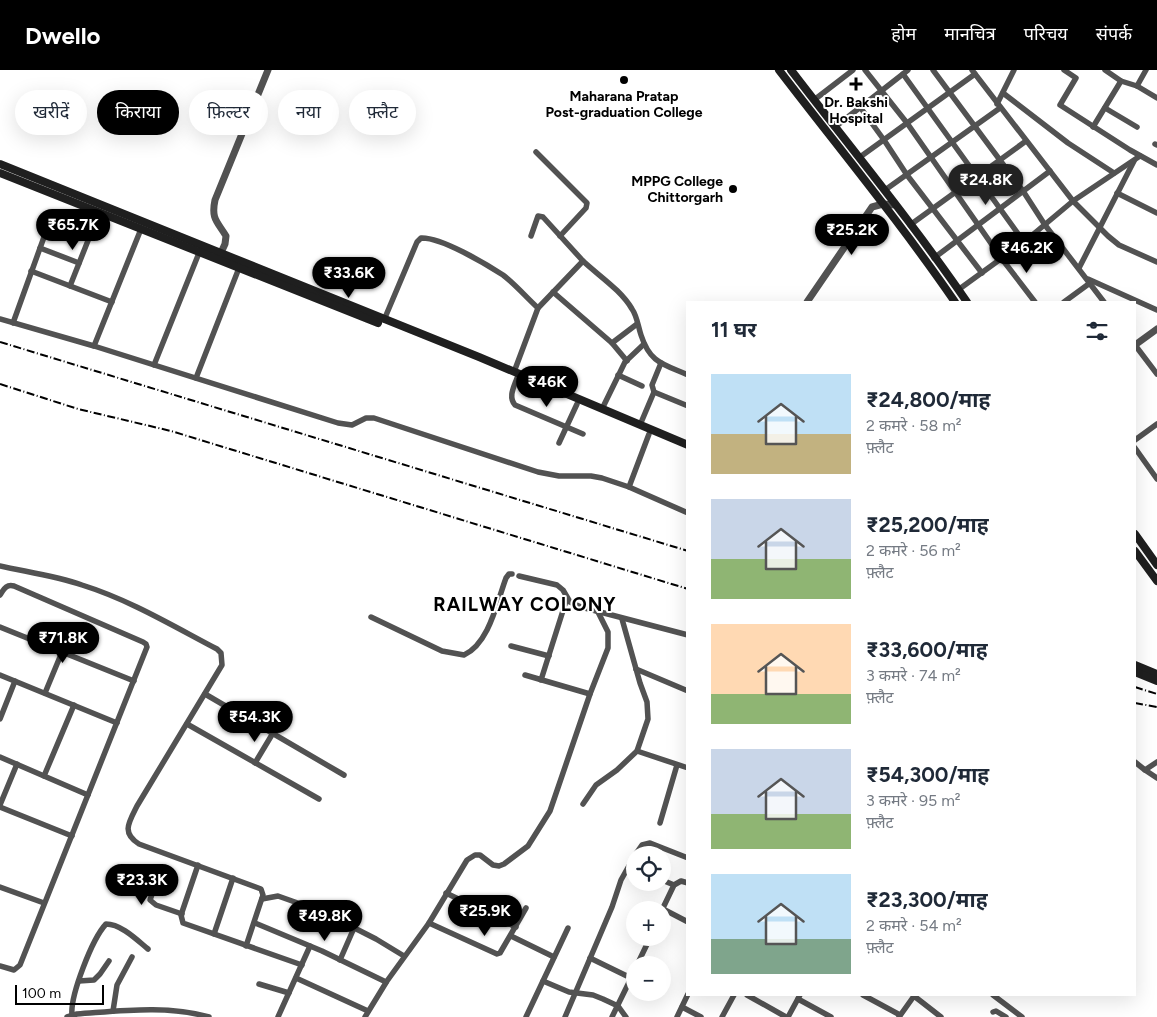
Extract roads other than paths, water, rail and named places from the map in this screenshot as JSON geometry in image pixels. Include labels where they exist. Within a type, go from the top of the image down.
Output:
[{"type":"main road","points":[[779,70],[883,204],[954,301]]},
{"type":"main road","points":[[795,71],[834,127],[885,190],[966,301]]},
{"type":"main road","points":[[0,164],[220,256],[384,320],[516,375],[577,404],[686,448]]},
{"type":"main road","points":[[0,174],[199,253],[220,256],[240,268],[516,375],[686,444]]},
{"type":"main road","points":[[1136,535],[1157,565]]},
{"type":"main road","points":[[1136,552],[1157,581]]},
{"type":"main road","points":[[1136,665],[1157,674]]},
{"type":"main road","points":[[1136,672],[1157,681]]},
{"type":"street","points":[[220,256],[226,236],[214,216],[215,200],[268,70]]},
{"type":"street","points":[[814,100],[853,70]]},
{"type":"street","points":[[865,70],[907,123],[1002,259],[1034,301]]},
{"type":"street","points":[[933,70],[1103,301]]},
{"type":"street","points":[[885,190],[999,106],[1003,92],[1014,70]]},
{"type":"street","points":[[1064,70],[1076,78],[1060,106],[1157,165]]},
{"type":"street","points":[[1105,70],[1121,81],[1137,86],[1157,98]]},
{"type":"street","points":[[1137,86],[1146,70]]},
{"type":"street","points":[[834,127],[906,72],[952,142],[1024,242]]},
{"type":"street","points":[[860,158],[973,72],[1073,201],[1119,244],[1157,262]]},
{"type":"street","points":[[1093,127],[1121,81]]},
{"type":"street","points":[[1003,92],[1068,144],[1114,173]]},
{"type":"street","points":[[860,107],[907,174],[982,273]]},
{"type":"street","points":[[1105,108],[1137,126]]},
{"type":"street","points":[[910,225],[1026,141]]},
{"type":"street","points":[[536,152],[587,203],[586,208],[560,236]]},
{"type":"street","points":[[958,290],[1046,225],[1073,201],[1140,156]]},
{"type":"street","points":[[1079,268],[1134,160]]},
{"type":"street","points":[[934,258],[1050,171]]},
{"type":"street","points":[[1117,193],[1157,213]]},
{"type":"street","points":[[808,301],[866,213],[872,207],[883,204],[895,205]]},
{"type":"street","points":[[531,236],[536,219],[540,216],[547,220],[583,261],[625,299],[633,310],[644,344],[650,355],[661,363],[686,374]]},
{"type":"street","points":[[70,286],[94,223]]},
{"type":"street","points":[[13,323],[48,226]]},
{"type":"street","points":[[94,346],[141,229]]},
{"type":"street","points":[[384,320],[417,242],[421,238],[448,244],[504,276],[538,308]]},
{"type":"street","points":[[40,248],[79,263]]},
{"type":"street","points":[[154,365],[199,253]]},
{"type":"street","points":[[583,261],[538,308],[511,396],[513,404],[583,434]]},
{"type":"street","points":[[196,378],[240,268]]},
{"type":"street","points":[[31,271],[112,302]]},
{"type":"street","points":[[1065,301],[1088,280]]},
{"type":"street","points":[[1088,280],[1157,310]]},
{"type":"street","points":[[553,292],[612,343],[627,361]]},
{"type":"street","points":[[0,319],[94,346],[338,423],[352,425],[366,418],[374,418],[538,472],[559,476],[602,478],[686,512]]},
{"type":"street","points":[[612,343],[638,324]]},
{"type":"street","points":[[1136,344],[1157,329]]},
{"type":"street","points":[[602,409],[618,375],[627,361],[644,344]]},
{"type":"street","points":[[1136,346],[1157,374]]},
{"type":"street","points":[[640,425],[654,392],[652,385],[661,363]]},
{"type":"street","points":[[618,375],[642,386]]},
{"type":"street","points":[[654,392],[686,405]]},
{"type":"street","points":[[559,443],[577,404]]},
{"type":"street","points":[[1136,439],[1157,424]]},
{"type":"street","points":[[629,488],[649,434]]},
{"type":"street","points":[[1136,449],[1157,479]]},
{"type":"street","points":[[0,566],[81,584],[99,591],[151,614],[217,649],[221,653],[222,665],[137,806],[128,828],[129,835],[140,844],[261,888],[262,899],[246,946]]},
{"type":"street","points":[[371,617],[442,651],[464,655],[477,648],[483,638],[509,574],[557,585],[563,590],[570,602],[575,605],[686,635]]},
{"type":"street","points":[[0,595],[5,587],[14,586],[143,642],[147,647],[20,966],[14,970],[0,966]]},
{"type":"street","points":[[541,680],[567,598]]},
{"type":"street","points":[[296,978],[366,1014],[404,956],[429,923],[446,893],[471,856],[480,855],[493,865],[499,866],[528,846],[550,811],[609,643],[608,632],[598,612]]},
{"type":"street","points":[[583,804],[596,785],[617,770],[637,751],[648,712],[647,702],[622,619]]},
{"type":"street","points":[[0,627],[134,681]]},
{"type":"street","points":[[511,646],[549,656]]},
{"type":"street","points":[[45,693],[62,652]]},
{"type":"street","points":[[636,669],[686,690]]},
{"type":"street","points":[[0,675],[117,723]]},
{"type":"street","points":[[525,675],[590,694]]},
{"type":"street","points":[[0,719],[15,681]]},
{"type":"street","points":[[205,694],[344,775]]},
{"type":"street","points":[[44,776],[74,705]]},
{"type":"street","points":[[187,724],[318,800]]},
{"type":"street","points":[[255,763],[273,733]]},
{"type":"street","points":[[637,751],[686,767]]},
{"type":"street","points":[[0,757],[88,795]]},
{"type":"street","points":[[1145,770],[1157,762]]},
{"type":"street","points":[[1136,763],[1157,778]]},
{"type":"street","points":[[17,764],[0,806],[72,836]]},
{"type":"street","points":[[660,823],[677,765]]},
{"type":"street","points":[[641,846],[650,843],[658,846]]},
{"type":"street","points":[[671,851],[686,857]]},
{"type":"street","points":[[198,866],[181,919],[187,925],[302,965]]},
{"type":"street","points":[[160,871],[150,900],[156,905],[182,914]]},
{"type":"street","points":[[565,1017],[612,907],[621,880],[626,874]]},
{"type":"street","points":[[214,934],[233,878]]},
{"type":"street","points":[[666,901],[674,885],[681,881],[686,882]]},
{"type":"street","points":[[0,887],[44,903]]},
{"type":"street","points":[[446,893],[516,926]]},
{"type":"street","points":[[262,899],[278,896],[323,912],[404,956]]},
{"type":"street","points":[[429,923],[497,954],[503,951],[526,908]]},
{"type":"street","points":[[671,914],[686,921]]},
{"type":"street","points":[[254,923],[310,946],[386,982]]},
{"type":"street","points":[[148,949],[129,934],[106,924],[95,942],[79,981],[73,996],[69,1016],[169,1010],[209,1017]]},
{"type":"street","points":[[340,960],[354,928]]},
{"type":"street","points":[[526,1017],[568,928]]},
{"type":"street","points":[[511,936],[554,957]]},
{"type":"street","points":[[278,1017],[310,946]]},
{"type":"street","points":[[113,1012],[117,985],[132,957]]},
{"type":"street","points":[[590,958],[626,976]]},
{"type":"street","points":[[79,981],[94,980],[108,961]]},
{"type":"street","points":[[543,981],[575,994],[593,995],[618,1006],[626,1017]]},
{"type":"street","points":[[259,984],[289,993]]},
{"type":"street","points":[[612,1017],[626,989]]},
{"type":"street","points":[[676,1017],[687,996]]},
{"type":"street","points":[[722,1017],[733,996]]},
{"type":"street","points":[[749,996],[787,1017],[799,997],[831,1017]]},
{"type":"street","points":[[865,996],[899,1016],[914,996],[941,1017]]},
{"type":"street","points":[[994,996],[1022,1017]]},
{"type":"street","points":[[682,1007],[701,1017]]},
{"type":"street","points":[[993,1012],[996,1011],[1006,1017]]},
{"type":"railway","points":[[0,342],[686,550]]},
{"type":"railway","points":[[0,384],[78,409],[171,431],[686,588]]},
{"type":"railway","points":[[1136,687],[1157,694]]},
{"type":"railway","points":[[1136,703],[1157,707]]},
{"type":"place","name":"Maharana Pratap Post-graduation College","points":[[624,80]]},
{"type":"place","name":"Dr. Bakshi Hospital","points":[[856,84]]},
{"type":"place","name":"MPPG College Chittorgarh","points":[[733,189]]},
{"type":"district","name":"RAILWAY COLONY","points":[[525,604]]}]
